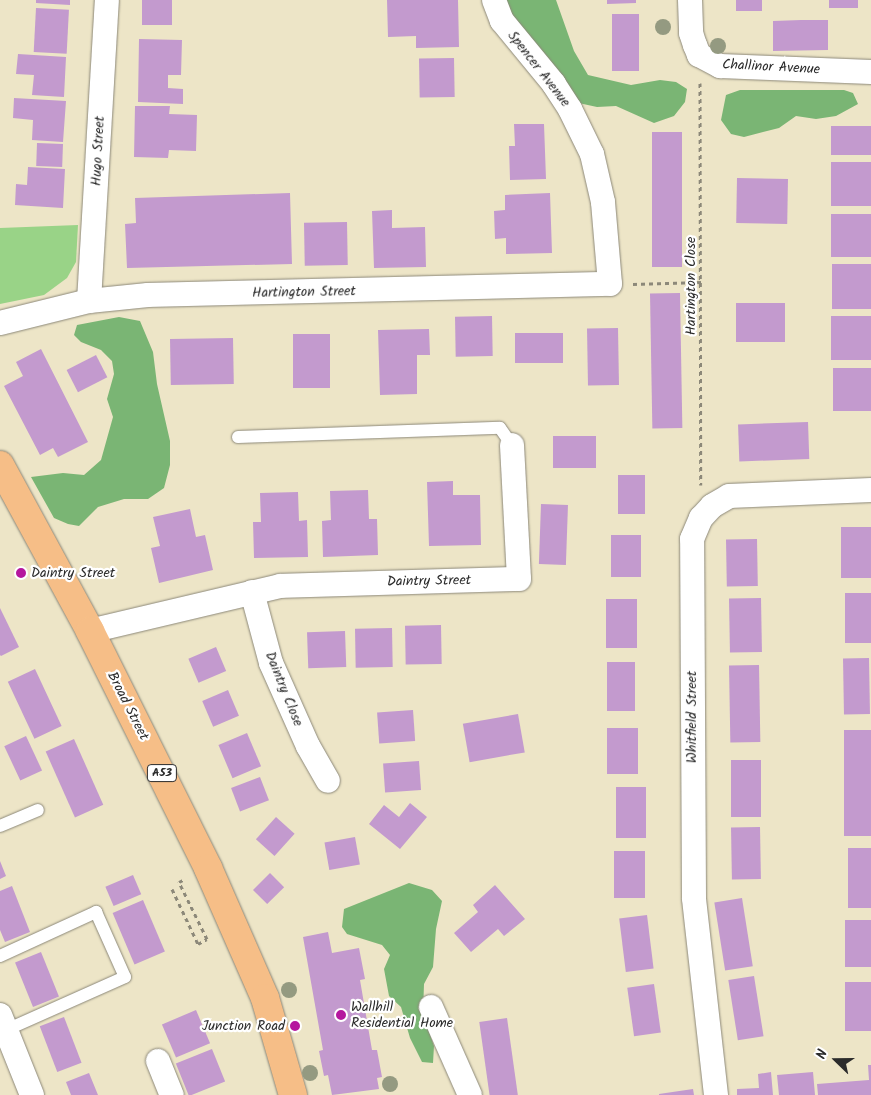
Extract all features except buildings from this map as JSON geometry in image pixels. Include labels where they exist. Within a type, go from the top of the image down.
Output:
[{"type":"highway","name":"Broad Street","points":[[0,465],[90,631],[216,885],[265,998],[293,1095]]},
{"type":"street","name":"Hugo Street","points":[[89,301],[106,0]]},
{"type":"street","name":"Spencer Avenue","points":[[494,0],[502,21],[540,66],[570,109],[592,154],[600,181],[610,284]]},
{"type":"street","points":[[690,0],[691,33],[699,55]]},
{"type":"street","name":"Challinor Avenue","points":[[699,55],[720,66],[871,72]]},
{"type":"street","name":"Hartington Street","points":[[0,323],[89,301],[148,295],[610,284]]},
{"type":"street","name":"Daintry Street","points":[[90,631],[252,592],[290,586],[519,578],[512,445]]},
{"type":"street","name":"Whitfield Street","points":[[716,1095],[694,898],[691,547],[701,518],[721,500],[741,494],[871,490]]},
{"type":"street","name":"Daintry Close","points":[[252,592],[271,663],[308,746],[328,781]]},
{"type":"street","points":[[431,1008],[470,1095]]},
{"type":"street","points":[[3,1022],[32,1095]]},
{"type":"street","points":[[158,1061],[172,1095]]},
{"type":"lane","points":[[238,437],[500,428],[512,445]]},
{"type":"lane","points":[[0,826],[38,810]]},
{"type":"lane","points":[[0,956],[96,912],[125,976],[3,1022]]},
{"type":"path","name":"Hartington Close","points":[[699,55],[702,282],[701,518]]},
{"type":"path","points":[[610,284],[702,282]]},
{"type":"path","points":[[172,889],[198,944],[207,939],[179,882]]},
{"type":"green space","points":[[501,0],[556,0],[574,51],[588,75],[631,85],[660,80],[676,82],[687,89],[685,102],[674,116],[654,123],[616,106],[597,107],[574,102]]},
{"type":"green space","points":[[740,90],[844,90],[853,93],[858,104],[836,116],[816,119],[796,116],[779,128],[744,137],[731,134],[721,120],[726,95]]},
{"type":"green space","points":[[78,225],[76,262],[67,278],[44,295],[0,304],[0,228]]},
{"type":"green space","points":[[119,317],[140,321],[153,352],[157,384],[170,441],[170,465],[164,488],[148,499],[124,499],[98,507],[79,526],[68,524],[54,518],[31,477],[63,473],[84,475],[101,460],[113,417],[107,399],[114,374],[112,361],[101,350],[81,342],[74,335],[77,325]]},
{"type":"green space","points":[[409,883],[432,890],[442,901],[436,929],[433,967],[424,984],[423,1014],[434,1046],[433,1063],[422,1062],[410,1038],[401,1007],[389,996],[384,969],[390,955],[382,945],[347,934],[342,927],[344,909]]},
{"type":"place","name":"Daintry Street","points":[[21,573]]},
{"type":"place","name":"Wallhill Residential Home","points":[[341,1015]]},
{"type":"place","name":"Junction Road","points":[[295,1026]]}]
